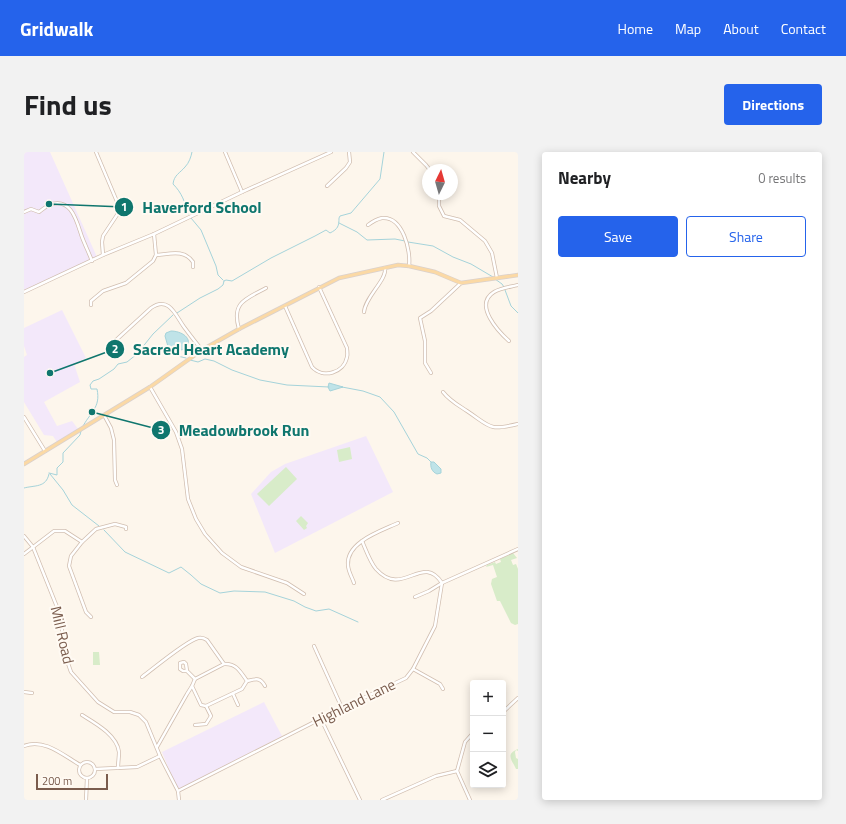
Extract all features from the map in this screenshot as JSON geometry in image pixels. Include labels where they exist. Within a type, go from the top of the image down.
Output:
[{"type":"main road","points":[[24,464],[150,387],[202,350],[284,305],[339,278],[398,265],[435,272],[461,283],[518,275]]},
{"type":"street","points":[[96,152],[118,204],[117,215],[103,236],[103,255]]},
{"type":"street","points":[[225,152],[242,192]]},
{"type":"street","points":[[24,292],[331,152]]},
{"type":"street","points":[[327,186],[346,168],[350,162],[349,152]]},
{"type":"street","points":[[413,152],[425,164]]},
{"type":"street","points":[[439,200],[439,206],[444,216],[460,220],[485,242],[492,253],[496,279]]},
{"type":"street","points":[[24,212],[31,209],[39,212],[50,205],[56,204],[65,206],[72,211],[92,261]]},
{"type":"street","points":[[368,225],[382,218],[394,221],[406,240],[409,249],[409,266]]},
{"type":"street","points":[[91,305],[91,300],[103,291],[126,283],[153,261],[156,255],[154,234]]},
{"type":"street","points":[[156,255],[179,253],[186,255],[193,262],[193,267]]},
{"type":"street","points":[[364,312],[368,299],[385,273],[385,268]]},
{"type":"street","points":[[431,374],[425,363],[425,340],[420,318],[431,311],[461,283]]},
{"type":"street","points":[[509,341],[496,329],[486,308],[486,302],[492,293],[497,290],[518,286]]},
{"type":"street","points":[[284,305],[312,366],[322,374],[338,371],[344,365],[348,356],[347,348],[319,287]]},
{"type":"street","points":[[239,329],[236,319],[237,310],[240,303],[266,288]]},
{"type":"street","points":[[114,346],[115,341],[151,308],[162,304],[172,309],[183,327],[202,350]]},
{"type":"street","points":[[150,387],[176,432],[182,449],[188,500],[196,519],[205,534],[222,553],[241,567],[287,583],[304,594]]},
{"type":"street","points":[[443,392],[447,398],[456,405],[468,411],[487,426],[501,428],[518,424]]},
{"type":"street","points":[[104,415],[111,428],[114,440],[117,485]]},
{"type":"street","points":[[24,417],[45,452]]},
{"type":"street","points":[[354,583],[348,567],[348,559],[352,550],[362,541],[398,523]]},
{"type":"street","points":[[91,617],[86,612],[69,566],[71,556],[82,542],[93,532],[111,524],[119,524],[126,527],[126,529]]},
{"type":"street","points":[[24,554],[54,532],[65,531],[82,542]]},
{"type":"street","name":"Mill Road","points":[[24,536],[33,547],[61,617],[62,646],[71,672],[98,702],[114,712],[130,712],[139,715],[146,722],[157,748]]},
{"type":"street","points":[[362,541],[375,567],[388,578],[400,580],[406,579],[421,572],[432,572],[442,583]]},
{"type":"street","points":[[415,597],[442,583],[518,549]]},
{"type":"street","name":"Highland Lane","points":[[178,791],[342,708],[406,678],[413,669],[435,626],[442,583]]},
{"type":"street","points":[[142,677],[198,638],[207,640],[224,664]]},
{"type":"street","points":[[314,646],[342,708]]},
{"type":"street","points":[[179,800],[178,791],[157,748],[195,679],[224,664],[230,664],[238,669],[246,680]]},
{"type":"street","points":[[413,669],[440,684],[443,689]]},
{"type":"street","points":[[186,671],[195,679]]},
{"type":"street","points":[[246,680],[259,679],[265,686]]},
{"type":"street","points":[[192,686],[201,705],[206,706],[242,689],[246,680]]},
{"type":"street","points":[[24,692],[32,693]]},
{"type":"street","points":[[233,694],[238,705]]},
{"type":"street","points":[[506,709],[518,698]]},
{"type":"street","points":[[195,725],[200,726],[206,724],[210,720],[211,716],[206,706]]},
{"type":"street","points":[[82,715],[96,724],[114,740],[119,752],[118,768]]},
{"type":"street","points":[[321,719],[360,800]]},
{"type":"street","points":[[470,736],[465,742],[458,770],[470,800]]},
{"type":"street","points":[[24,746],[31,744],[43,744],[80,765]]},
{"type":"street","points":[[95,769],[137,767],[160,756]]},
{"type":"street","points":[[87,778],[79,773],[80,765],[84,762],[89,762],[95,769]]},
{"type":"street","points":[[87,778],[93,775],[95,769]]},
{"type":"street","points":[[382,800],[436,776],[458,770]]},
{"type":"street","points":[[86,800],[87,778]]},
{"type":"shaded area","points":[[24,152],[50,152],[97,257],[24,290]]},
{"type":"shaded area","points":[[62,310],[86,358],[74,364],[80,382],[44,402],[57,426],[72,421],[78,429],[57,442],[53,436],[44,435],[24,402],[24,357],[27,355],[24,346],[24,328]]},
{"type":"shaded area","points":[[366,436],[393,492],[275,553],[251,494],[271,472],[285,464]]},
{"type":"shaded area","points":[[264,702],[282,736],[179,789],[176,787],[162,752]]},
{"type":"green space","points":[[350,447],[352,459],[339,462],[337,450]]},
{"type":"green space","points":[[286,467],[297,479],[269,506],[257,494]]},
{"type":"green space","points":[[301,516],[308,523],[306,526],[307,528],[304,530],[296,521]]},
{"type":"green space","points":[[513,553],[517,558],[511,560],[513,565],[516,564],[518,569],[518,624],[515,625],[511,623],[500,601],[497,601],[491,584],[492,579],[497,577],[493,565],[486,567],[487,565],[495,562],[496,564],[501,562],[500,559]]},
{"type":"green space","points":[[93,652],[99,652],[100,665],[93,665]]},
{"type":"green space","points":[[516,750],[515,752],[516,758],[518,759],[518,769],[516,769],[511,760],[512,753]]},
{"type":"water","points":[[171,331],[179,332],[187,338],[188,345],[186,349],[175,351],[169,350],[165,336],[166,333]]},
{"type":"water","points":[[329,383],[343,387],[330,391],[328,387]]},
{"type":"water","points":[[431,462],[434,462],[441,469],[441,473],[437,474],[433,471]]},
{"type":"waterway","points":[[188,214],[183,198],[173,184],[176,176],[188,164],[192,152]]},
{"type":"waterway","points":[[224,281],[232,281],[271,258],[326,230],[330,233],[335,230],[340,216],[351,213],[380,179],[384,152]]},
{"type":"waterway","points":[[191,218],[201,230],[216,266],[218,275],[223,280]]},
{"type":"waterway","points":[[339,223],[357,232],[367,240],[395,239],[405,241]]},
{"type":"waterway","points":[[408,242],[433,246],[453,257],[471,264],[493,277]]},
{"type":"waterway","points":[[495,279],[504,287]]},
{"type":"waterway","points":[[177,313],[200,298],[218,289],[223,285],[224,281]]},
{"type":"waterway","points":[[505,290],[511,306],[518,313]]},
{"type":"waterway","points":[[82,428],[94,410],[97,401],[97,389],[91,389],[90,385],[93,381],[99,379],[114,369],[118,364],[127,362],[137,354],[153,334],[173,315]]},
{"type":"waterway","points":[[143,348],[186,358]]},
{"type":"waterway","points":[[190,360],[198,362],[205,359],[214,361],[232,370],[260,380],[287,385],[329,387]]},
{"type":"waterway","points":[[342,387],[363,391],[380,397],[394,412],[418,454],[427,458],[431,462]]},
{"type":"waterway","points":[[49,473],[57,475],[57,468],[63,462],[63,453],[80,435],[81,431]]},
{"type":"waterway","points":[[24,488],[43,484],[48,478],[49,474]]},
{"type":"waterway","points":[[50,474],[63,490],[72,505],[99,526]]},
{"type":"waterway","points":[[104,530],[125,552],[169,573],[181,567],[201,584],[220,593],[234,591],[265,592],[294,601],[316,611],[329,609],[358,622]]},
{"type":"place","name":"Haverford School","points":[[49,204]]},
{"type":"place","name":"Sacred Heart Academy","points":[[50,373]]},
{"type":"place","name":"Meadowbrook Run","points":[[92,412]]}]
